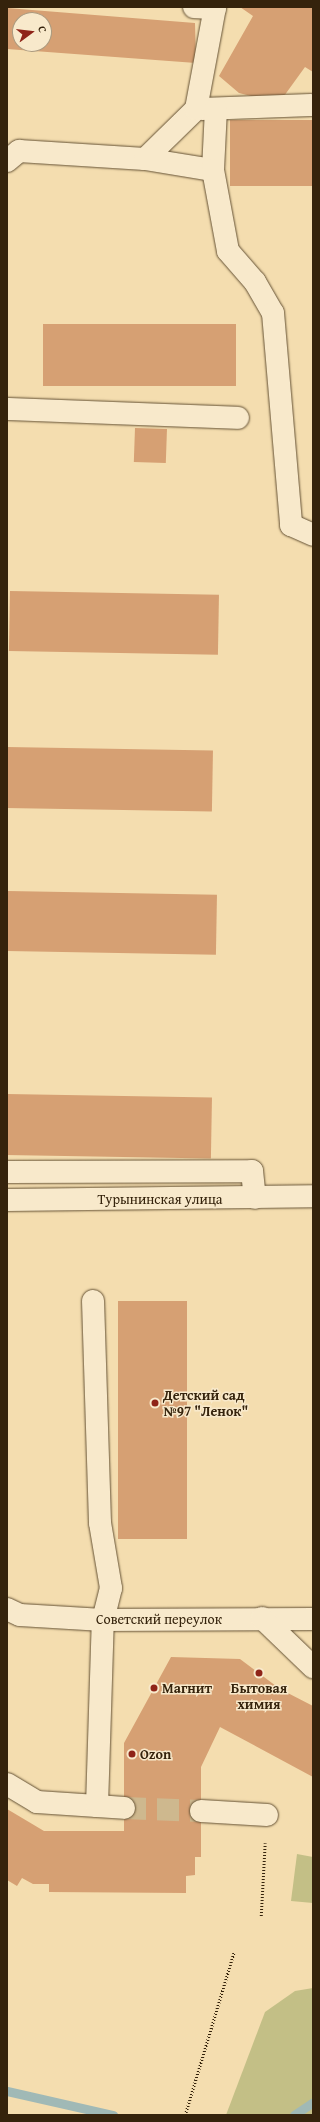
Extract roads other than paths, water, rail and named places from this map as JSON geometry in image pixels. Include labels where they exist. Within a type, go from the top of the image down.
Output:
[{"type":"street","points":[[208,7],[206,109],[213,170],[228,251],[255,282],[273,313],[291,525],[313,535]]},
{"type":"street","points":[[145,159],[206,109],[311,105]]},
{"type":"street","points":[[7,161],[19,151],[145,159],[213,170]]},
{"type":"street","points":[[7,409],[238,418]]},
{"type":"street","points":[[7,1172],[252,1171],[255,1198]]},
{"type":"street","name":"Турынинская улица","points":[[7,1200],[255,1198],[313,1196]]},
{"type":"street","points":[[93,1301],[100,1523],[111,1588],[103,1620],[97,1806]]},
{"type":"street","name":"Советский переулок","points":[[7,1609],[20,1615],[103,1620],[262,1618],[313,1619]]},
{"type":"street","points":[[262,1618],[313,1667]]},
{"type":"street","points":[[7,1784],[37,1802],[124,1808]]},
{"type":"street","points":[[201,1811],[267,1815]]},
{"type":"waterway","points":[[7,2091],[113,2115]]},
{"type":"waterway","points":[[294,2115],[313,2102]]},
{"type":"tunnel","points":[[124,1808],[201,1811]]},
{"type":"place","name":"Детский сад №97 \"Ленок\"","points":[[155,1403]]},
{"type":"place","name":"Бытовая химия","points":[[259,1673]]},
{"type":"place","name":"Магнит","points":[[154,1688]]},
{"type":"place","name":"Ozon","points":[[132,1754]]}]
